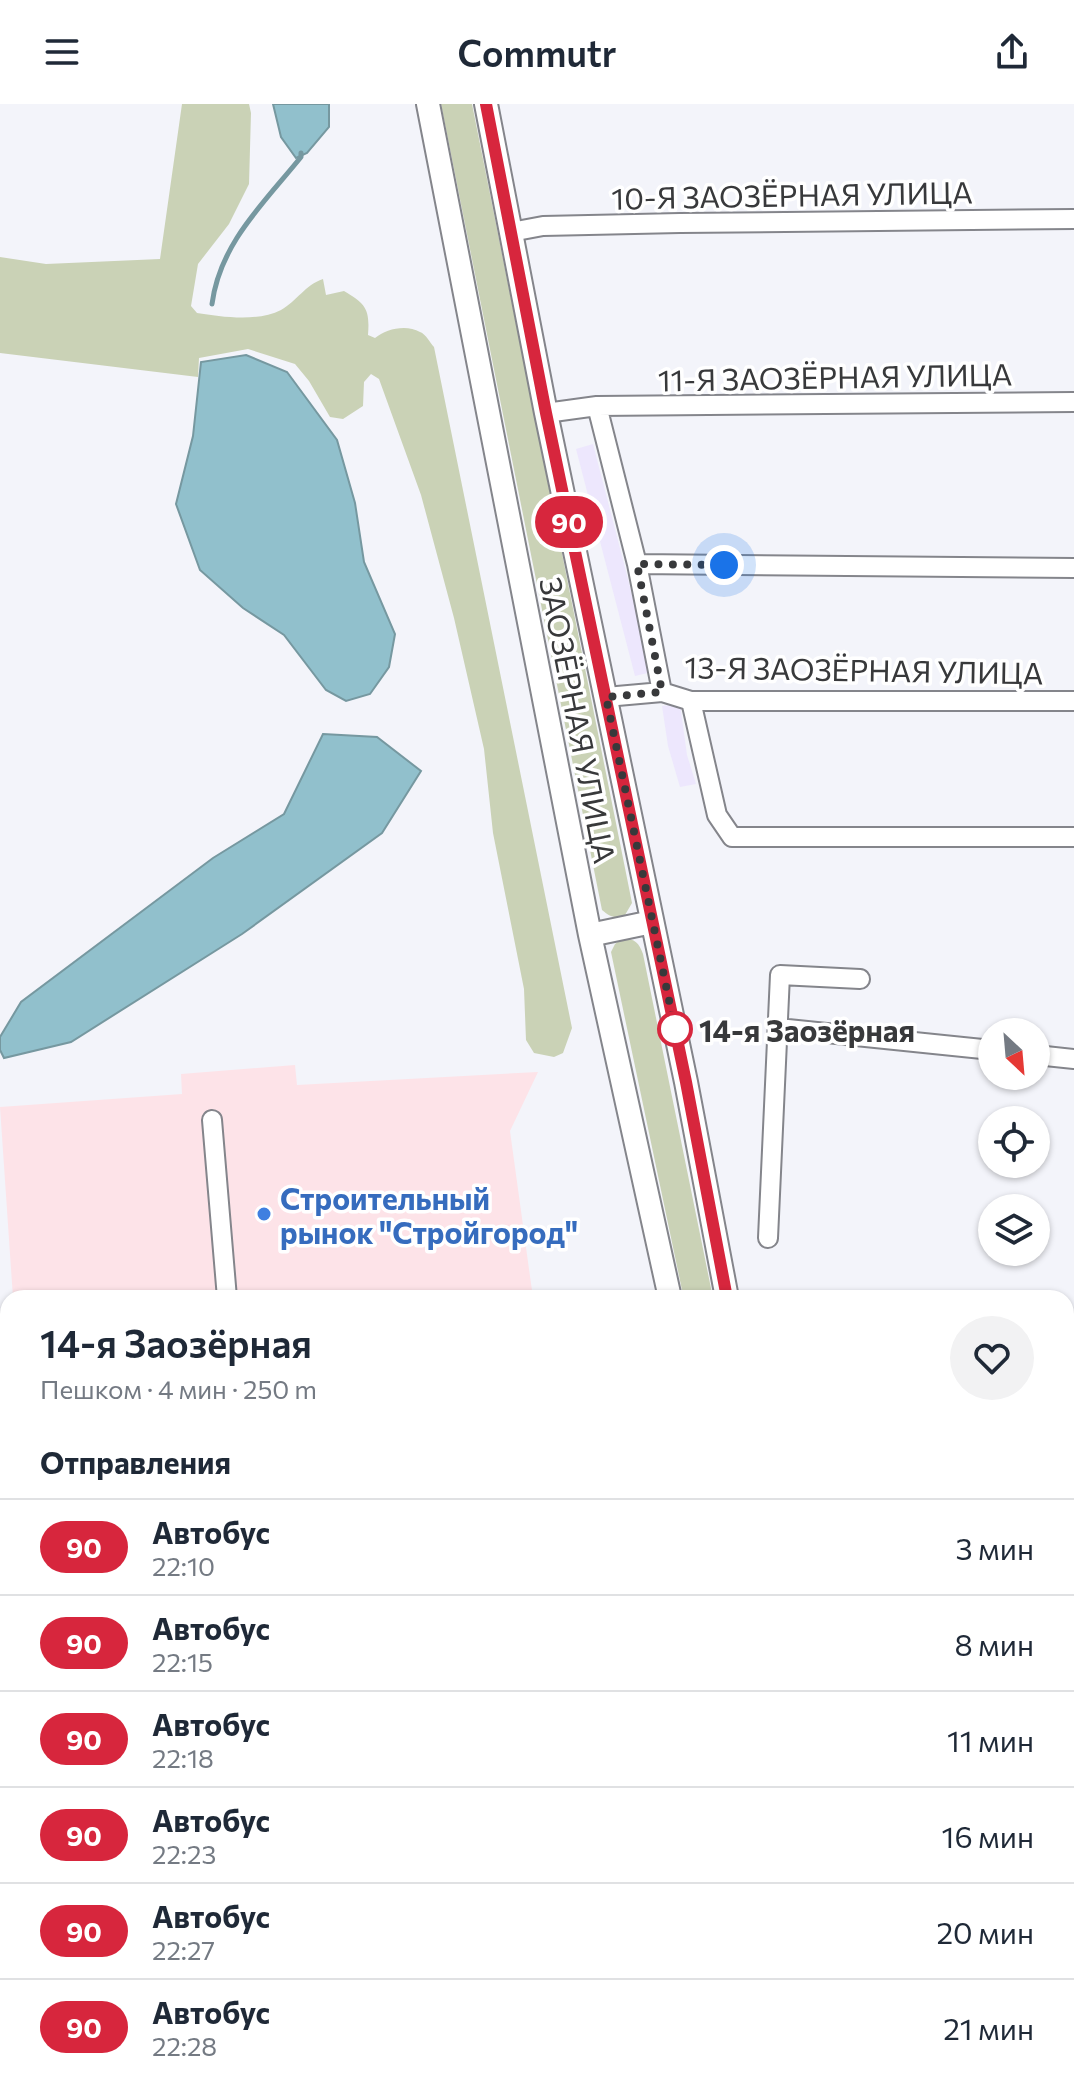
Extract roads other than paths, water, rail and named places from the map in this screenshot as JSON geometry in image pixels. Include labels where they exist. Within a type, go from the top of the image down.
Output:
[{"type":"main road","name":"ЗАОЗЁРНАЯ УЛИЦА","points":[[428,104],[590,935],[668,1290]]},
{"type":"main road","name":"ЗАОЗЁРНАЯ УЛИЦА","points":[[486,104],[546,413],[686,1082],[725,1290]]},
{"type":"main road","points":[[590,935],[652,922]]},
{"type":"street","name":"10-Я ЗАОЗЁРНАЯ УЛИЦА","points":[[511,232],[543,226],[1074,219]]},
{"type":"street","name":"11-Я ЗАОЗЁРНАЯ УЛИЦА","points":[[546,413],[597,406],[1074,402]]},
{"type":"street","points":[[597,406],[637,564],[662,692]]},
{"type":"street","points":[[637,564],[1074,568]]},
{"type":"street","name":"13-Я ЗАОЗЁРНАЯ УЛИЦА","points":[[606,697],[662,692],[691,701],[1074,701]]},
{"type":"street","points":[[691,701],[717,815],[732,837],[1074,837]]},
{"type":"street","points":[[768,1238],[780,975],[860,979]]},
{"type":"street","points":[[778,1028],[978,1049]]},
{"type":"street","points":[[1050,1056],[1074,1059]]},
{"type":"street","points":[[212,1120],[226,1290]]},
{"type":"water","points":[[273,104],[329,104],[329,127],[307,153],[296,158],[281,137]]},
{"type":"water","points":[[246,355],[287,372],[337,440],[355,503],[364,562],[395,634],[389,667],[370,694],[346,701],[326,690],[284,635],[243,608],[200,570],[176,504],[193,436],[201,362]]},
{"type":"water","points":[[323,734],[377,737],[421,771],[382,833],[242,934],[71,1042],[4,1058],[0,1050],[0,1037],[21,1002],[213,858],[284,814]]},
{"type":"waterway","points":[[212,304],[224,262],[234,243],[301,153]]},
{"type":"place","name":"14-я Заозёрная","points":[[675,1029]]},
{"type":"place","name":"Строительный рынок \"Стройгород\"","points":[[264,1214]]}]
